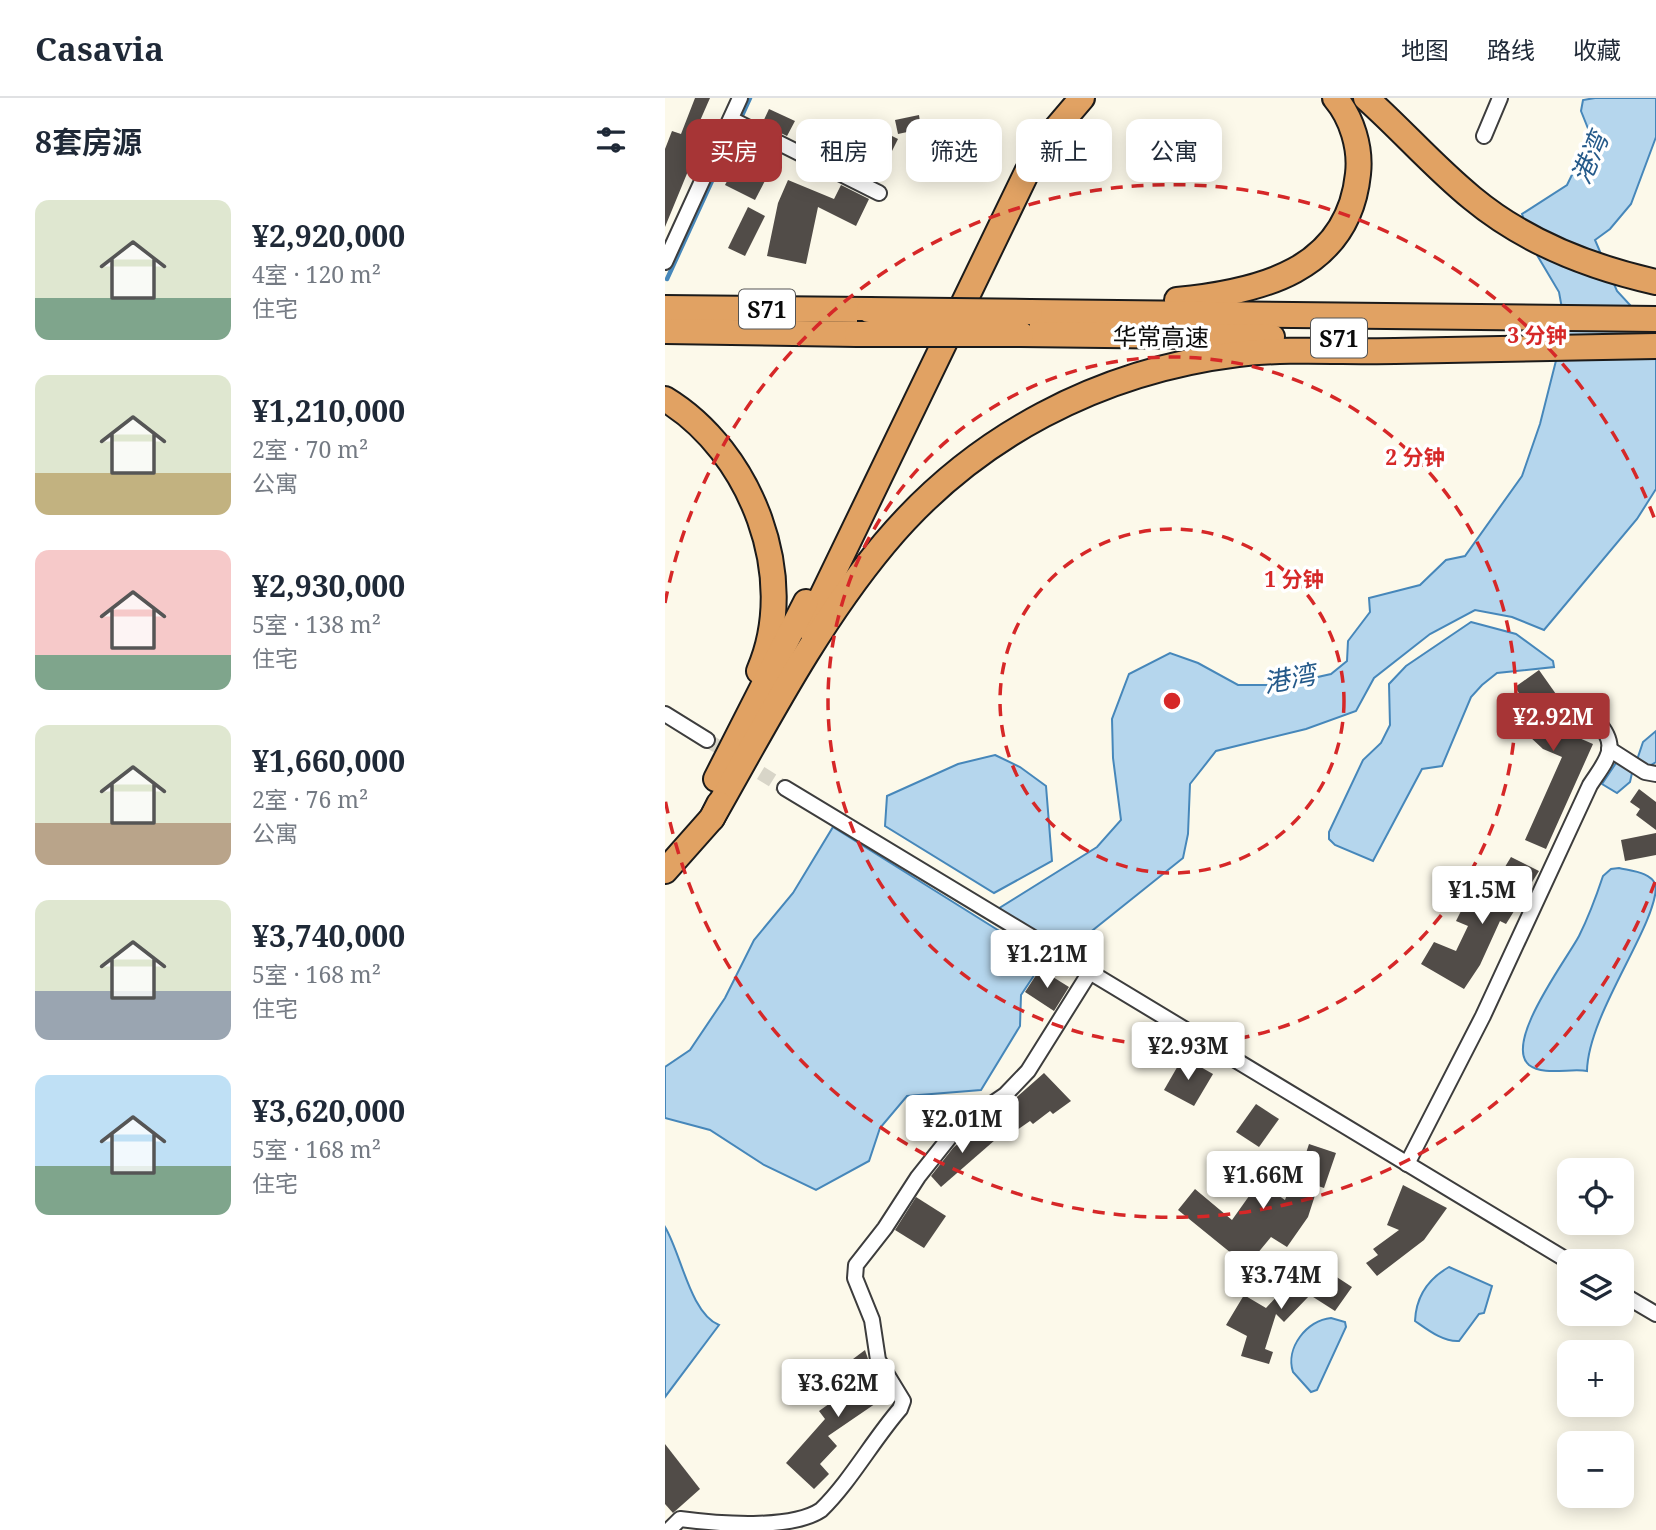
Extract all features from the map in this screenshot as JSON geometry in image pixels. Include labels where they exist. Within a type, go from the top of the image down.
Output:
[{"type":"highway","points":[[706,813],[760,696],[1014,174],[1041,127],[1065,98]]},
{"type":"highway","points":[[665,849],[706,813],[841,560],[1027,172],[1047,139],[1082,98]]},
{"type":"highway","points":[[667,316],[784,301],[1029,315],[1228,295],[1284,277],[1310,261],[1347,218],[1356,192],[1359,160],[1352,128],[1335,98]]},
{"type":"highway","points":[[1366,98],[1442,172],[1510,225],[1557,252],[1614,273],[1656,282]]},
{"type":"highway","name":"华常高速","points":[[667,316],[856,334],[1029,315],[1656,319]]},
{"type":"highway","name":"华常高速","points":[[1029,315],[1656,344]]},
{"type":"highway","points":[[665,871],[706,813],[815,639],[884,543],[925,498],[970,460],[1016,429],[1060,405],[1107,385],[1154,370],[1242,354],[1656,344]]},
{"type":"highway","points":[[665,399],[701,426],[724,452],[745,485],[769,555],[772,608],[762,664],[706,813]]},
{"type":"street","points":[[731,119],[740,98]]},
{"type":"street","points":[[1484,135],[1500,98]]},
{"type":"street","points":[[782,144],[879,193]]},
{"type":"street","points":[[665,262],[702,182]]},
{"type":"street","points":[[665,714],[707,740]]},
{"type":"street","points":[[1407,1164],[1483,1016],[1609,749],[1609,734],[1596,720]]},
{"type":"street","points":[[1609,749],[1645,772],[1656,774]]},
{"type":"street","points":[[785,788],[1557,1254]]},
{"type":"street","points":[[669,1530],[680,1519],[755,1528],[792,1525],[820,1512],[900,1409],[903,1401],[878,1360],[872,1320],[855,1279],[856,1265],[885,1228],[918,1177],[957,1129],[1005,1095],[1028,1071],[1090,972]]},
{"type":"street","points":[[1634,1301],[1656,1314]]},
{"type":"water","name":"港湾","points":[[1656,98],[1656,137],[1631,204],[1610,229],[1595,240],[1617,291],[1643,319],[1656,349],[1656,489],[1637,519],[1544,630],[1512,617],[1475,610],[1430,634],[1374,678],[1356,711],[1306,729],[1216,751],[1190,784],[1188,834],[1183,858],[1063,954],[993,912],[1097,847],[1121,820],[1113,758],[1112,719],[1129,674],[1170,653],[1198,663],[1238,685],[1282,685],[1331,674],[1347,661],[1348,641],[1370,612],[1369,598],[1420,585],[1446,560],[1465,556],[1522,476],[1540,424],[1565,325],[1559,292],[1537,255],[1522,214],[1567,185],[1591,136],[1581,111],[1583,100]]},
{"type":"water","points":[[1471,622],[1516,634],[1553,661],[1554,667],[1497,673],[1482,685],[1471,697],[1442,766],[1422,769],[1373,861],[1335,845],[1329,839],[1329,832],[1363,760],[1381,743],[1390,725],[1389,684],[1406,666]]},
{"type":"water","points":[[1656,731],[1656,762],[1643,770],[1637,760],[1643,742]]},
{"type":"water","points":[[995,755],[1020,767],[1046,786],[1052,861],[994,893],[885,826],[887,796],[958,764]]},
{"type":"water","points":[[1618,760],[1632,773],[1630,782],[1617,793],[1602,784]]},
{"type":"water","points":[[833,827],[1049,962],[1041,965],[1021,995],[1020,1026],[981,1090],[907,1096],[880,1128],[869,1161],[816,1190],[764,1165],[710,1130],[665,1118],[665,1067],[690,1050],[725,998],[754,940],[793,893]]},
{"type":"water","points":[[1619,868],[1646,875],[1656,886],[1645,924],[1598,1024],[1590,1048],[1587,1071],[1549,1071],[1535,1068],[1529,1065],[1523,1054],[1524,1039],[1530,1021],[1579,936],[1603,876],[1611,869]]},
{"type":"water","points":[[665,1227],[693,1296],[709,1318],[719,1325],[665,1397]]},
{"type":"water","points":[[1449,1267],[1492,1286],[1484,1313],[1479,1314],[1459,1341],[1430,1332],[1415,1321],[1418,1304],[1429,1283]]},
{"type":"water","points":[[1331,1318],[1345,1322],[1346,1327],[1317,1390],[1311,1392],[1293,1372],[1292,1354],[1306,1330]]},
{"type":"building","points":[[695,98],[710,98],[701,119],[687,119]]},
{"type":"building","points":[[769,109],[795,121],[787,136],[782,134],[782,119],[764,119]]},
{"type":"building","points":[[919,115],[920,119],[906,119],[906,132],[898,134],[895,120]]},
{"type":"building","points":[[686,121],[686,176],[665,227],[665,149],[672,131],[681,134]]},
{"type":"building","points":[[892,136],[898,139],[892,151]]},
{"type":"building","points":[[788,180],[834,199],[841,185],[869,199],[856,226],[818,207],[806,264],[767,256],[778,203]]},
{"type":"building","points":[[727,182],[764,182],[755,200],[725,185]]},
{"type":"building","points":[[748,207],[765,216],[745,256],[728,248]]},
{"type":"building","points":[[1539,670],[1575,721],[1563,731],[1593,744],[1546,849],[1525,840],[1562,757],[1543,749],[1529,736],[1540,726],[1515,687]]},
{"type":"building","points":[[1639,789],[1656,802],[1656,830],[1636,815],[1640,809],[1630,802]]},
{"type":"building","points":[[1656,833],[1656,855],[1625,861],[1621,840]]},
{"type":"building","points":[[1511,857],[1539,871],[1506,924],[1500,921],[1480,965],[1464,989],[1421,964],[1434,942],[1456,951],[1468,926],[1456,921],[1464,905],[1478,911]]},
{"type":"building","points":[[1040,969],[1069,987],[1054,1011],[1025,992]]},
{"type":"building","points":[[1183,1057],[1213,1074],[1194,1106],[1164,1090]]},
{"type":"building","points":[[1044,1073],[1071,1101],[1053,1114],[1050,1111],[1033,1124],[1030,1121],[1014,1132],[1000,1112]]},
{"type":"building","points":[[1256,1104],[1279,1119],[1259,1147],[1236,1132]]},
{"type":"building","points":[[979,1125],[995,1140],[941,1187],[931,1176],[953,1148]]},
{"type":"building","points":[[1309,1144],[1336,1153],[1324,1188],[1318,1186],[1308,1217],[1287,1247],[1271,1237],[1247,1266],[1178,1210],[1195,1189],[1232,1220],[1259,1182],[1285,1200],[1293,1178],[1297,1180]]},
{"type":"building","points":[[1403,1185],[1447,1208],[1424,1240],[1377,1276],[1366,1263],[1378,1255],[1373,1249],[1399,1230],[1387,1225]]},
{"type":"building","points":[[916,1197],[946,1216],[924,1248],[895,1230]]},
{"type":"building","points":[[1326,1270],[1352,1287],[1335,1311],[1310,1295],[1284,1322],[1276,1314],[1265,1349],[1273,1352],[1269,1364],[1241,1356],[1247,1336],[1226,1325],[1244,1295],[1266,1308],[1280,1293],[1276,1289],[1290,1273],[1311,1292]]},
{"type":"building","points":[[865,1350],[870,1365],[888,1395],[828,1436],[837,1446],[820,1464],[829,1474],[814,1489],[786,1463],[825,1419],[819,1411],[854,1386],[841,1368]]},
{"type":"building","points":[[665,1444],[700,1489],[673,1513],[665,1504]]},
{"type":"waterway","points":[[667,279],[750,98]]},
{"type":"tunnel","points":[[707,740],[785,788]]}]
